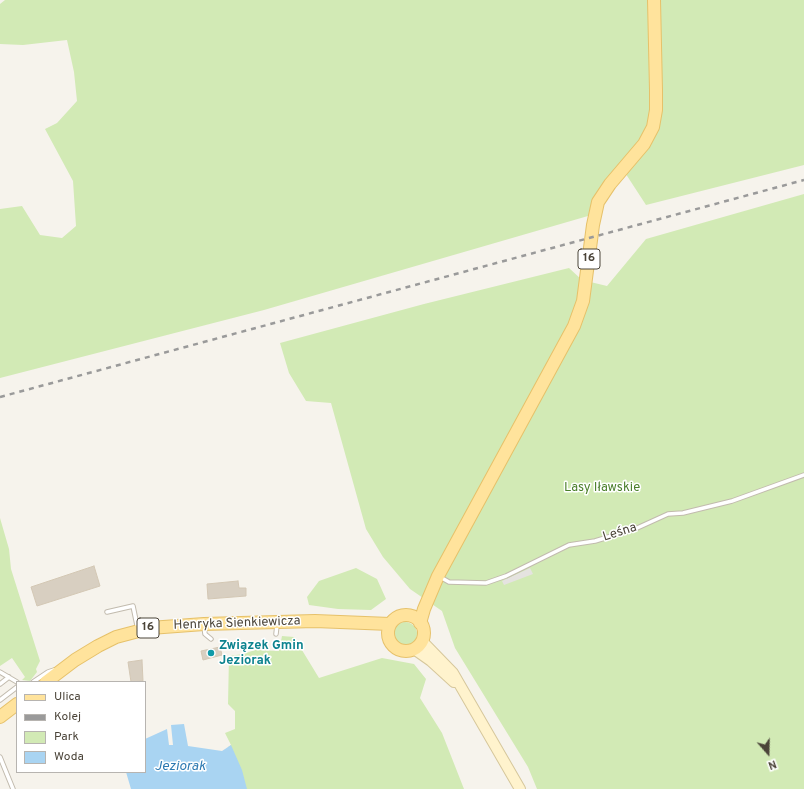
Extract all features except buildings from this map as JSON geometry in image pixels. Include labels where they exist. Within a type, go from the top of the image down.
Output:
[{"type":"main road","name":"16","points":[[388,636],[394,647],[400,650],[418,645],[424,630],[420,623],[424,609],[438,576],[574,326],[583,301],[592,225],[598,202],[610,184],[644,144],[653,127],[656,110],[654,0]]},
{"type":"main road","name":"16","points":[[390,624],[398,616],[410,615],[438,576]]},
{"type":"main road","points":[[410,615],[420,623]]},
{"type":"main road","name":"Henryka Sienkiewicza","points":[[47,681],[65,667],[98,646],[116,637],[168,625],[204,624],[277,628],[315,621],[390,624]]},
{"type":"main road","name":"Henryka Sienkiewicza","points":[[347,623],[388,636]]},
{"type":"main road","points":[[388,636],[390,624]]},
{"type":"main road","points":[[418,645],[453,673],[518,788]]},
{"type":"main road","points":[[0,717],[16,705]]},
{"type":"lane","name":"Leśna","points":[[438,576],[449,582],[486,583],[506,576],[569,545],[595,541],[635,529],[668,514],[683,513],[732,500],[804,475]]},
{"type":"lane","points":[[107,612],[133,606],[138,631]]},
{"type":"lane","points":[[204,624],[205,634],[211,639]]},
{"type":"lane","points":[[34,681],[48,672],[65,667]]},
{"type":"lane","points":[[0,673],[16,681]]},
{"type":"lane","points":[[0,684],[9,677]]},
{"type":"lane","points":[[0,700],[16,688]]},
{"type":"lane","points":[[0,757],[13,789]]},
{"type":"green space","points":[[5,0],[804,0],[804,165],[646,205],[620,165],[588,216],[264,310],[0,378],[0,209],[22,206],[40,235],[62,238],[76,226],[73,181],[45,129],[57,123],[77,101],[74,72],[67,40],[23,45],[0,44],[0,4]]},
{"type":"green space","name":"Lasy Iławskie","points":[[804,194],[804,789],[537,789],[528,767],[455,648],[442,611],[410,589],[383,557],[366,529],[331,403],[306,401],[289,373],[280,343],[424,304],[569,268],[582,280],[607,286],[646,239]]},
{"type":"green space","points":[[0,518],[9,549],[11,569],[40,661],[36,669],[37,672],[30,681],[22,680],[25,677],[12,658],[0,666]]},
{"type":"green space","points":[[356,568],[377,579],[386,599],[371,610],[338,609],[309,605],[307,597],[319,581]]},
{"type":"green space","points":[[405,622],[410,623],[416,629],[416,639],[410,645],[405,646],[400,645],[394,639],[393,634],[394,629],[400,623]]},
{"type":"green space","points":[[282,636],[294,637],[319,678],[382,658],[414,664],[426,679],[420,698],[442,733],[464,789],[238,789],[228,747],[231,745],[225,733],[235,729],[235,711],[228,704],[229,656],[255,650],[279,651]]},
{"type":"shaded area","points":[[530,568],[533,574],[504,585],[502,581]]},
{"type":"water","name":"Jeziorak","points":[[184,724],[188,746],[222,751],[231,745],[242,770],[247,789],[131,789],[126,773],[146,773],[146,739],[167,729],[169,745],[173,745],[171,725]]},
{"type":"railway","points":[[0,397],[804,180]]},
{"type":"place","name":"Związek Gmin Jeziorak","points":[[211,653]]}]
